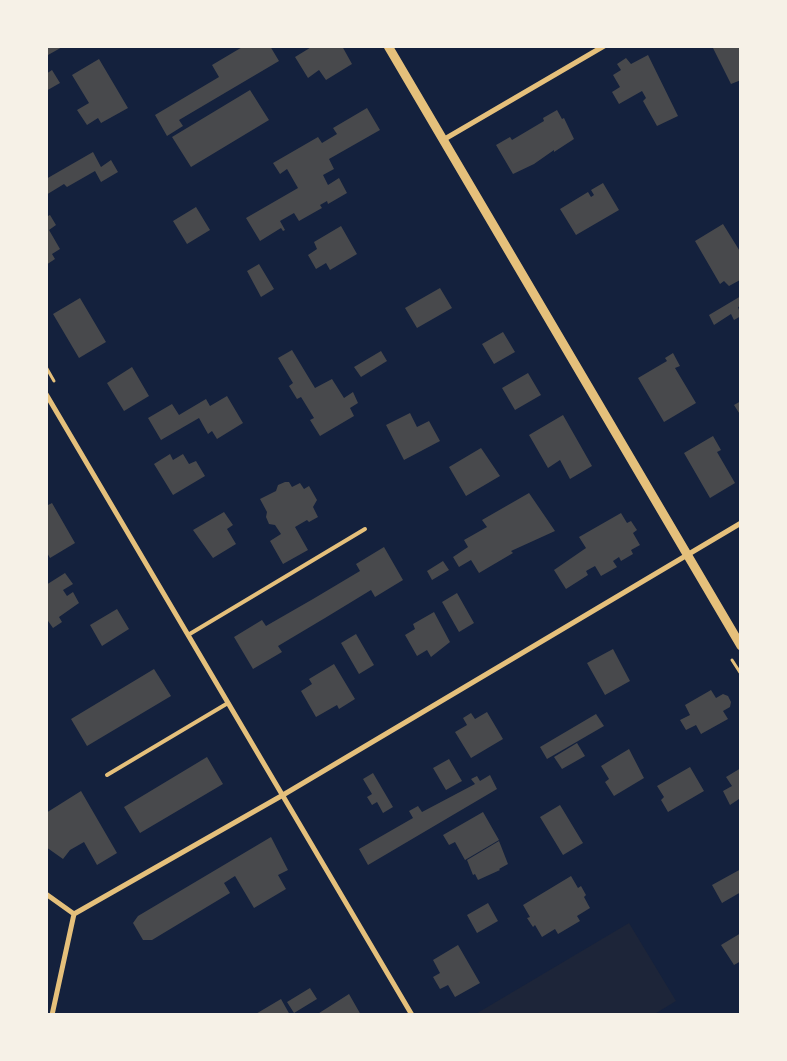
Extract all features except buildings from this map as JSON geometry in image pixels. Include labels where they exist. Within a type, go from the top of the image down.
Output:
[{"type":"street","points":[[388,46],[741,646]]},
{"type":"street","points":[[443,140],[604,46]]},
{"type":"street","points":[[46,394],[412,1015]]},
{"type":"street","points":[[52,1015],[74,914],[283,795],[741,523]]},
{"type":"street","points":[[46,894],[74,914]]},
{"type":"lane","points":[[188,634],[365,529]]},
{"type":"lane","points":[[107,774],[228,703]]},
{"type":"shaded area","points":[[629,923],[676,1001],[653,1015],[474,1015]]}]
